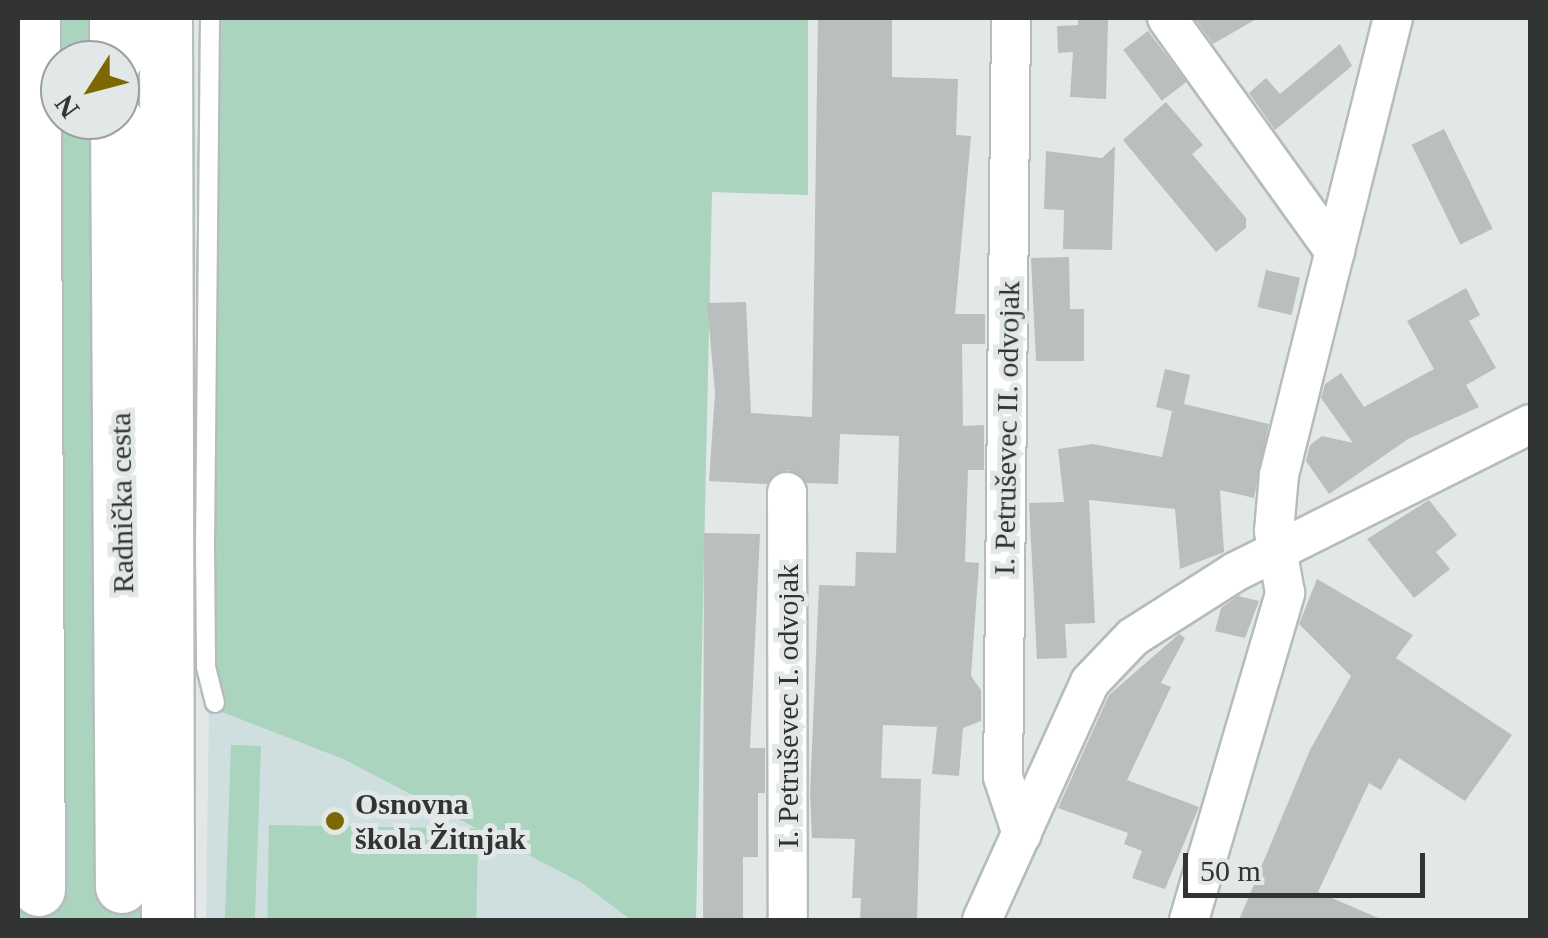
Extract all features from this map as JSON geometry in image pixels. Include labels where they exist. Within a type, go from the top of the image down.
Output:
[{"type":"main road","points":[[34,18],[38,890]]},
{"type":"main road","points":[[166,18],[168,920]]},
{"type":"main road","name":"Radnička cesta","points":[[117,140],[122,886]]},
{"type":"street","name":"I. Petruševec II. odvojak","points":[[1011,18],[1003,776],[1022,834]]},
{"type":"street","points":[[1168,18],[1334,252]]},
{"type":"street","points":[[1188,920],[1285,593],[1279,476],[1394,18]]},
{"type":"street","points":[[982,920],[1090,682],[1134,637],[1235,572],[1280,553],[1530,424]]},
{"type":"street","name":"I. Petruševec I. odvojak","points":[[787,492],[788,920]]},
{"type":"lane","points":[[210,18],[204,544],[206,668],[215,703]]},
{"type":"shaded area","name":"Osnovna škola Žitnjak","points":[[209,707],[343,759],[582,883],[631,920],[206,920]]},
{"type":"green space","points":[[52,18],[96,18],[96,40],[51,40]]},
{"type":"green space","points":[[217,18],[808,18],[808,195],[712,192],[696,920],[631,920],[582,883],[343,759],[209,707]]},
{"type":"green space","points":[[47,140],[97,140],[147,920],[18,920]]},
{"type":"green space","points":[[231,745],[261,746],[255,920],[225,920]]},
{"type":"green space","points":[[269,825],[478,829],[476,920],[267,920]]},
{"type":"building","points":[[818,18],[892,18],[892,77],[958,79],[956,135],[971,136],[955,314],[985,314],[985,344],[962,344],[963,426],[984,425],[984,470],[968,470],[965,562],[979,563],[971,676],[981,690],[981,721],[963,728],[959,776],[932,774],[937,727],[883,725],[881,778],[921,779],[917,920],[860,920],[861,898],[852,898],[855,839],[812,838],[810,793],[819,585],[855,586],[856,552],[896,553],[899,436],[840,434],[838,484],[807,483],[788,470],[766,484],[709,481],[715,393],[707,303],[746,302],[751,413],[812,417]]},
{"type":"building","points":[[1078,18],[1108,18],[1106,99],[1070,97],[1073,52],[1058,53],[1057,26],[1078,25]]},
{"type":"building","points":[[1194,18],[1258,18],[1213,44]]},
{"type":"building","points":[[1148,31],[1187,82],[1162,101],[1123,50]]},
{"type":"building","points":[[1340,44],[1352,66],[1275,130],[1249,93],[1266,78],[1280,94]]},
{"type":"building","points":[[1166,102],[1203,145],[1192,154],[1246,218],[1246,228],[1216,252],[1123,140]]},
{"type":"building","points":[[1444,129],[1493,229],[1460,245],[1412,145]]},
{"type":"building","points":[[1115,146],[1112,250],[1063,249],[1064,210],[1044,209],[1046,151],[1102,158]]},
{"type":"building","points":[[1069,257],[1070,309],[1084,309],[1084,361],[1036,361],[1031,258]]},
{"type":"building","points":[[1266,270],[1300,278],[1292,315],[1257,307]]},
{"type":"building","points":[[1466,288],[1480,315],[1469,321],[1496,368],[1466,385],[1479,407],[1408,439],[1329,494],[1306,461],[1310,445],[1322,436],[1353,443],[1321,398],[1325,384],[1341,373],[1364,407],[1434,369],[1407,321]]},
{"type":"building","points":[[1165,369],[1190,375],[1184,404],[1269,424],[1254,498],[1220,490],[1224,552],[1180,569],[1175,509],[1089,500],[1095,623],[1065,624],[1067,658],[1037,659],[1029,503],[1064,502],[1058,449],[1093,444],[1162,457],[1172,411],[1156,407]]},
{"type":"building","points":[[1429,500],[1457,535],[1436,552],[1450,569],[1414,598],[1367,539]]},
{"type":"building","points":[[704,533],[760,534],[750,748],[765,748],[765,793],[758,793],[758,857],[743,857],[743,920],[703,920]]},
{"type":"building","points":[[1317,579],[1413,635],[1396,658],[1512,735],[1465,801],[1399,758],[1381,790],[1369,783],[1318,892],[1383,920],[1239,920],[1310,750],[1351,676],[1299,624]]},
{"type":"building","points":[[1238,596],[1259,601],[1245,638],[1215,631],[1221,608]]},
{"type":"building","points":[[1179,634],[1185,638],[1161,683],[1171,687],[1127,780],[1199,807],[1165,889],[1132,878],[1142,851],[1124,844],[1128,833],[1058,808],[1109,695]]},
{"type":"place","name":"Osnovna škola Žitnjak","points":[[335,821]]}]
